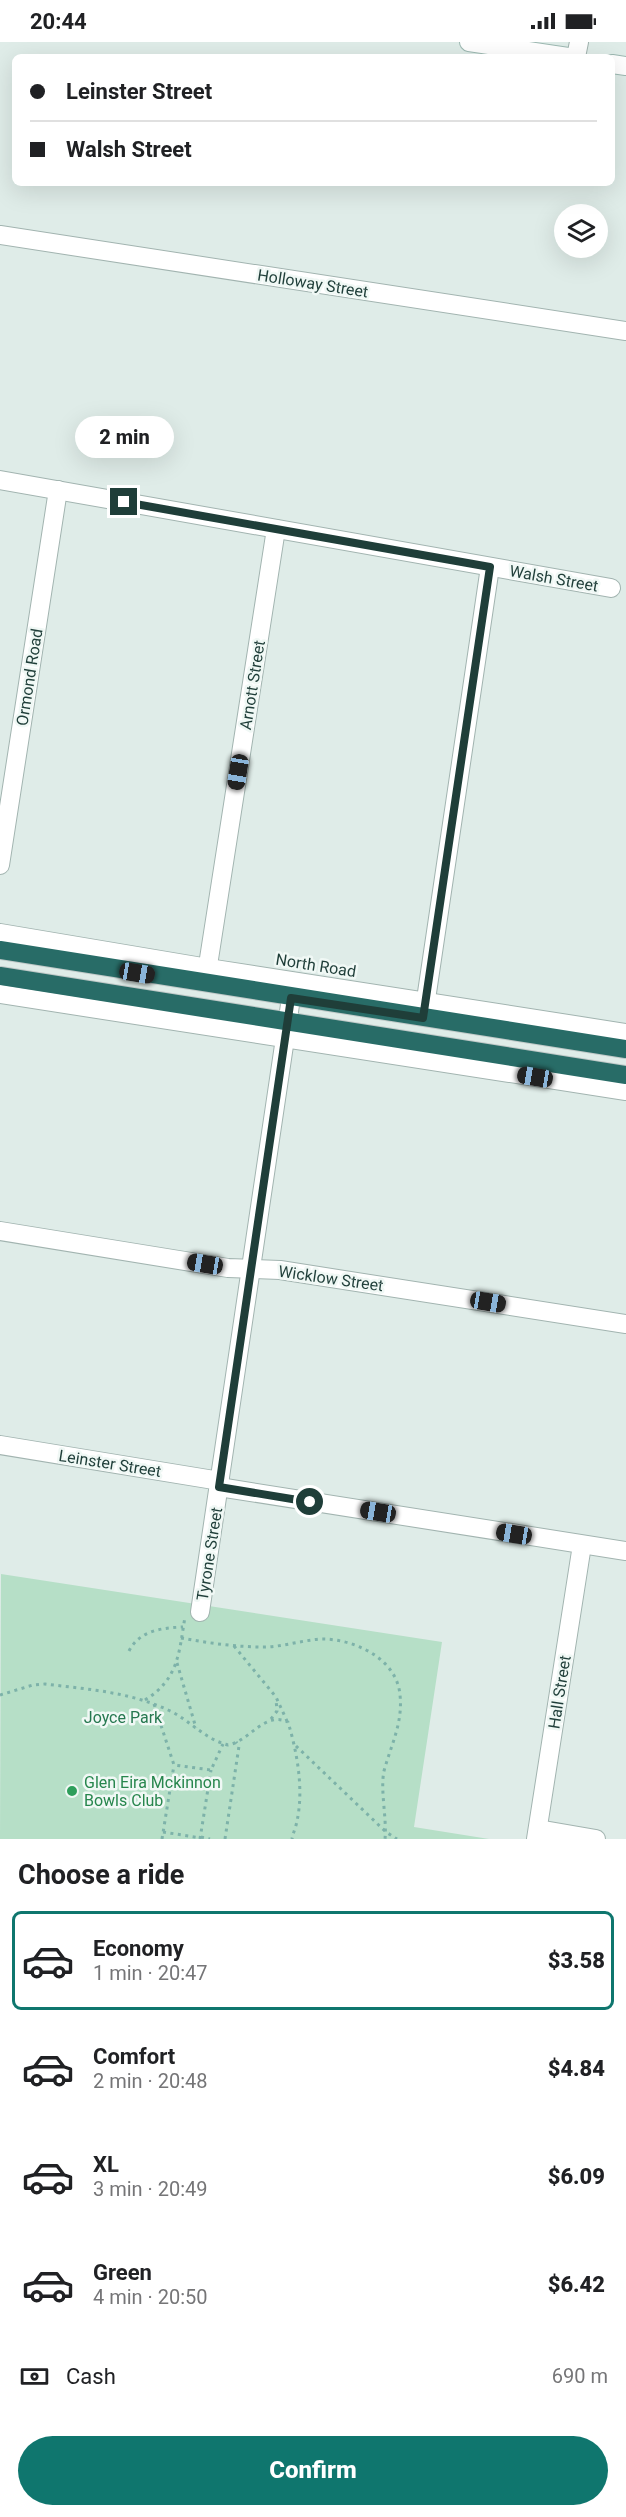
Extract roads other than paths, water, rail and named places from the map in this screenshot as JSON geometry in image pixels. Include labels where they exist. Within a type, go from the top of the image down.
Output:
[{"type":"highway","name":"North Road","points":[[0,950],[206,976],[291,998],[424,1010],[626,1049]]},
{"type":"highway","points":[[0,976],[287,1030],[626,1075]]},
{"type":"street","points":[[469,42],[548,54]]},
{"type":"street","name":"Holloway Street","points":[[0,235],[626,331]]},
{"type":"street","name":"Walsh Street","points":[[0,480],[612,588]]},
{"type":"street","name":"Ormond Road","points":[[0,865],[58,490]]},
{"type":"street","name":"Arnott Street","points":[[206,976],[276,529]]},
{"type":"street","points":[[424,1010],[490,567]]},
{"type":"street","name":"North Road","points":[[0,933],[206,976],[424,1010],[626,1033]]},
{"type":"street","points":[[0,994],[287,1030],[626,1091]]},
{"type":"street","name":"Tyrone Street","points":[[192,1614],[220,1484],[291,998]]},
{"type":"street","name":"Wicklow Street","points":[[0,1231],[228,1268],[280,1270],[626,1324]]},
{"type":"street","name":"Leinster Street","points":[[0,1446],[626,1551]]},
{"type":"street","name":"Hall Street","points":[[537,1834],[582,1545]]},
{"type":"street","points":[[537,1834],[596,1839]]},
{"type":"place","name":"Glen Eira Mckinnon Bowls Club","points":[[72,1791]]},
{"type":"park label","name":"Joyce Park","points":[[123,1717]]}]
